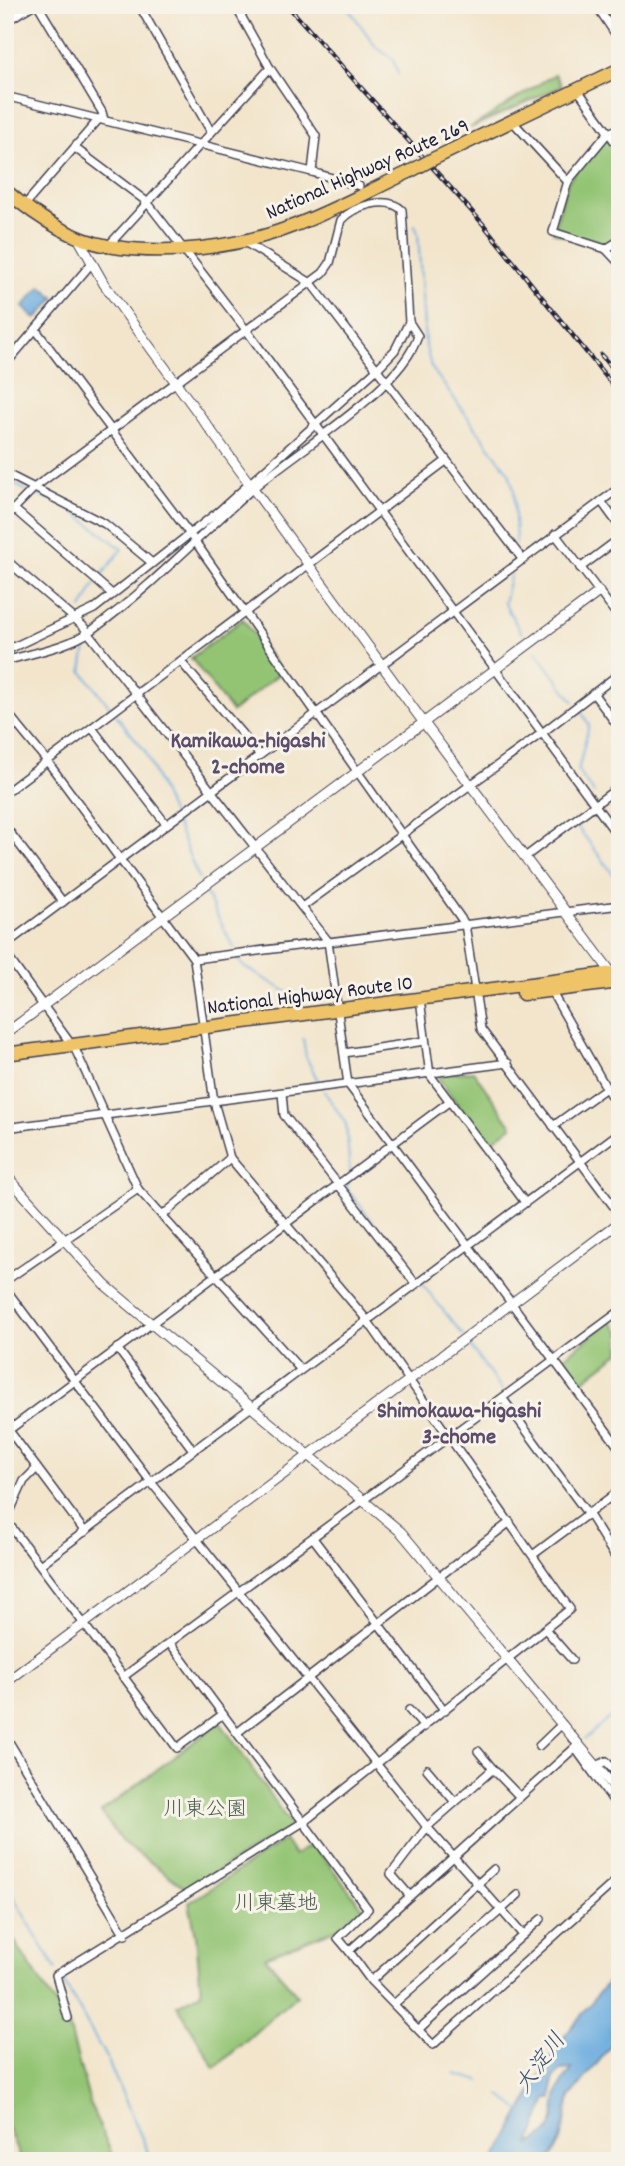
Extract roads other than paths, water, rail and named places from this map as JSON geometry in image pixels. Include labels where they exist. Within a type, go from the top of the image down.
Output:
[{"type":"highway","name":"National Highway Route 269","points":[[5,190],[24,206],[77,236],[108,246],[181,248],[243,241],[291,227],[620,69]]},
{"type":"highway","name":"National Highway Route 10","points":[[476,996],[551,990],[617,977]]},
{"type":"highway","name":"National Highway Route 10","points":[[5,1054],[74,1048],[617,977]]},
{"type":"highway","name":"National Highway Route 10","points":[[5,1062],[74,1048]]},
{"type":"street","points":[[5,22],[36,5],[102,112],[101,119],[24,206]]},
{"type":"street","points":[[139,5],[210,130]]},
{"type":"street","points":[[235,5],[270,68],[316,136],[312,172]]},
{"type":"street","points":[[596,5],[620,41]]},
{"type":"street","points":[[108,246],[210,130],[270,68]]},
{"type":"street","points":[[578,90],[620,149]]},
{"type":"street","points":[[5,96],[199,143],[359,186]]},
{"type":"street","points":[[514,122],[568,182]]},
{"type":"street","points":[[620,128],[608,133],[568,182],[553,232],[606,249],[620,264]]},
{"type":"street","points":[[75,148],[147,202],[247,331],[377,512],[620,839]]},
{"type":"street","points":[[5,518],[35,487],[312,283],[330,263],[341,219],[368,205],[385,202],[396,204],[401,211],[409,322],[418,335],[405,362],[323,436],[189,533],[113,594],[75,620],[5,651]]},
{"type":"street","points":[[77,236],[91,264],[424,723],[617,977]]},
{"type":"street","points":[[606,249],[620,240]]},
{"type":"street","points":[[243,241],[312,283],[523,560]]},
{"type":"street","points":[[5,365],[91,264]]},
{"type":"street","points":[[5,661],[89,633],[195,544],[314,423],[377,369],[395,350],[409,322]]},
{"type":"street","points":[[36,330],[189,533],[465,924],[481,1029],[620,1214]]},
{"type":"street","points":[[5,793],[136,694],[182,663],[446,461]]},
{"type":"street","points":[[5,473],[105,524],[151,562]]},
{"type":"street","points":[[5,945],[619,488]]},
{"type":"street","points":[[601,501],[620,527]]},
{"type":"street","points":[[14,509],[113,594]]},
{"type":"street","points":[[555,534],[619,616]]},
{"type":"street","points":[[580,568],[620,538]]},
{"type":"street","points":[[5,559],[89,633],[328,941],[348,1084],[390,1144],[620,1449]]},
{"type":"street","points":[[5,1034],[598,592]]},
{"type":"street","points":[[182,663],[259,754]]},
{"type":"street","points":[[302,907],[620,673]]},
{"type":"street","points":[[593,692],[620,729]]},
{"type":"street","points":[[5,710],[47,761],[194,959],[214,1102],[230,1158],[367,1320],[410,1377],[570,1609],[305,1821],[56,1975],[68,2018]]},
{"type":"street","points":[[92,728],[166,824]]},
{"type":"street","points":[[525,857],[620,786]]},
{"type":"street","points":[[5,827],[63,902]]},
{"type":"street","points":[[194,959],[620,905]]},
{"type":"street","points":[[5,953],[74,1048],[138,1189],[300,1369]]},
{"type":"street","points":[[551,990],[620,1112]]},
{"type":"street","points":[[421,1003],[429,1075],[524,1200]]},
{"type":"street","points":[[344,1053],[425,1041]]},
{"type":"street","points":[[5,1128],[508,1063]]},
{"type":"street","points":[[553,1126],[606,1088]]},
{"type":"street","points":[[282,1093],[284,1115],[339,1182],[415,1283]]},
{"type":"street","points":[[85,1532],[7,1428],[450,1101]]},
{"type":"street","points":[[41,1564],[524,1200],[620,1132]]},
{"type":"street","points":[[162,1216],[230,1158]]},
{"type":"street","points":[[5,1174],[105,1285],[401,1532],[562,1724],[620,1810]]},
{"type":"street","points":[[5,1281],[138,1189]]},
{"type":"street","points":[[5,1682],[620,1222]]},
{"type":"street","points":[[5,1288],[151,1482],[427,1828],[523,1935]]},
{"type":"street","points":[[123,1677],[510,1394],[616,1313],[620,1324]]},
{"type":"street","points":[[117,1348],[194,1450]]},
{"type":"street","points":[[503,1399],[588,1513],[620,1565]]},
{"type":"street","points":[[37,1468],[24,1481],[6,1520],[123,1677],[177,1748],[223,1714]]},
{"type":"street","points":[[534,1554],[620,1490]]},
{"type":"street","points":[[611,1497],[620,1507]]},
{"type":"street","points":[[238,1732],[510,1522]]},
{"type":"street","points":[[313,1538],[445,1711]]},
{"type":"street","points":[[546,1630],[572,1660]]},
{"type":"street","points":[[170,1643],[369,1909],[338,1938],[371,1981],[433,2045],[620,1877]]},
{"type":"street","points":[[410,1710],[424,1727]]},
{"type":"street","points":[[539,1746],[562,1724]]},
{"type":"street","points":[[5,1735],[125,1934]]},
{"type":"street","points":[[577,1746],[620,1794]]},
{"type":"street","points":[[349,1951],[577,1746]]},
{"type":"street","points":[[478,1751],[520,1797]]},
{"type":"street","points":[[597,1766],[606,1761],[620,1778]]},
{"type":"street","points":[[427,1769],[455,1802]]},
{"type":"street","points":[[410,1896],[391,1874],[427,1828],[493,1769]]},
{"type":"street","points":[[371,1981],[494,1868]]},
{"type":"street","points":[[395,2003],[517,1895]]},
{"type":"street","points":[[419,2029],[541,1919]]},
{"type":"water","points":[[41,286],[55,298],[36,319],[23,307]]},
{"type":"water","points":[[620,1966],[620,2035],[570,2097],[561,2141],[549,2161],[494,2161],[557,2046]],"holes":[[[572,2069],[559,2090],[551,2128],[530,2144],[547,2099],[552,2099],[553,2078],[561,2070]]]},
{"type":"waterway","points":[[346,5],[376,47],[393,59],[398,74]]},
{"type":"waterway","points":[[415,225],[418,233],[425,343],[431,367],[509,473],[514,490],[516,545]]},
{"type":"waterway","points":[[5,480],[26,490]]},
{"type":"waterway","points":[[35,494],[49,499]]},
{"type":"waterway","points":[[73,511],[122,549],[98,580]]},
{"type":"waterway","points":[[511,573],[504,603],[522,634]]},
{"type":"waterway","points":[[82,609],[95,584]]},
{"type":"waterway","points":[[87,640],[82,671],[110,707]]},
{"type":"waterway","points":[[536,651],[574,702]]},
{"type":"waterway","points":[[580,709],[589,725],[578,771],[594,793]]},
{"type":"waterway","points":[[116,715],[145,751],[172,815]]},
{"type":"waterway","points":[[176,823],[199,879]]},
{"type":"waterway","points":[[576,825],[620,883]]},
{"type":"waterway","points":[[206,894],[234,948]]},
{"type":"waterway","points":[[238,958],[243,966],[297,998]]},
{"type":"waterway","points":[[303,1039],[306,1057],[319,1083]]},
{"type":"waterway","points":[[324,1091],[346,1124],[350,1173]]},
{"type":"waterway","points":[[348,1182],[347,1189],[419,1280]]},
{"type":"waterway","points":[[423,1285],[463,1335]]},
{"type":"waterway","points":[[468,1343],[503,1392]]},
{"type":"waterway","points":[[506,1397],[517,1412]]},
{"type":"waterway","points":[[585,1739],[620,1709]]},
{"type":"waterway","points":[[5,1883],[56,1969]]},
{"type":"waterway","points":[[62,1979],[108,2061],[152,2161]]},
{"type":"waterway","points":[[455,2074],[480,2081]]},
{"type":"waterway","points":[[500,2095],[521,2111]]},
{"type":"railway","points":[[287,5],[483,224],[620,394]]},
{"type":"railway","points":[[601,355],[620,376]]},
{"type":"district","name":"Kamikawa-higashi 2-chome","points":[[248,752]]},
{"type":"district","name":"Shimokawa-higashi 3-chome","points":[[459,1422]]},
{"type":"park label","name":"川東公園","points":[[205,1808]]},
{"type":"park label","name":"川東墓地","points":[[276,1902]]},
{"type":"water label","name":"大淀川","points":[[539,2062]]}]
